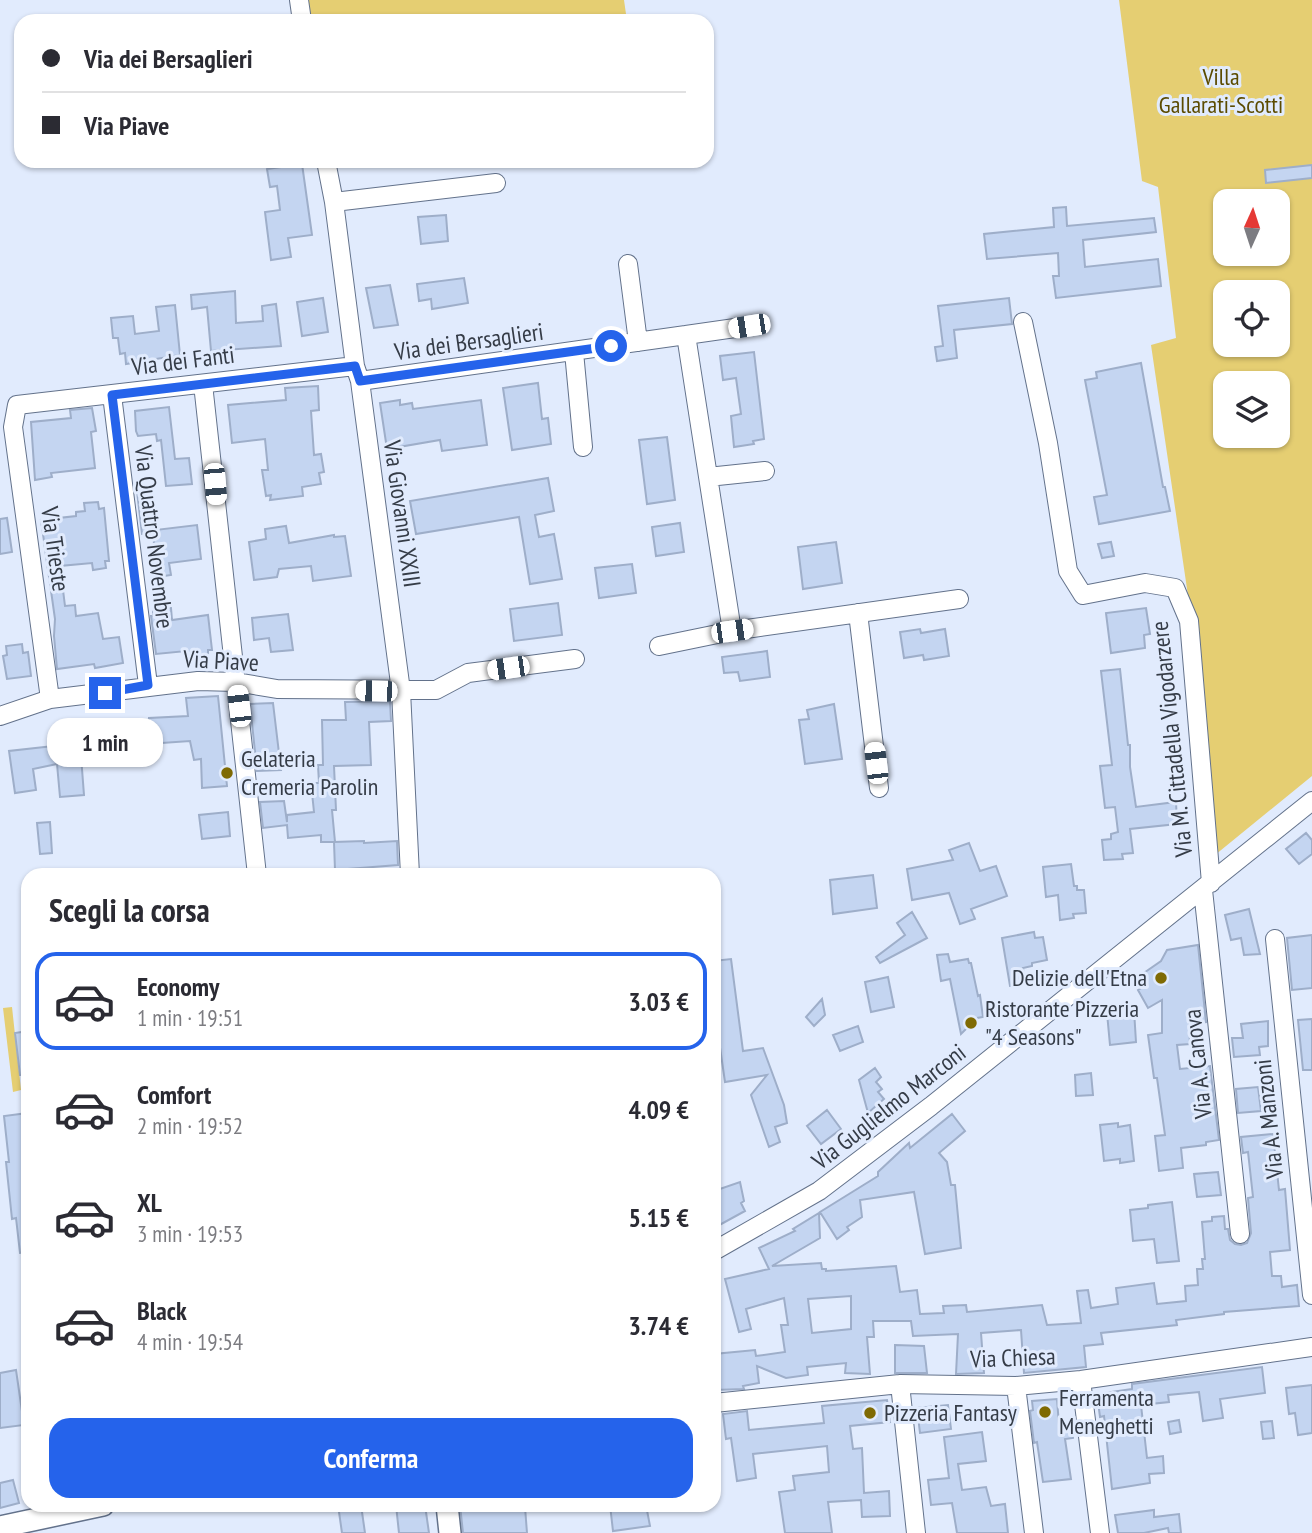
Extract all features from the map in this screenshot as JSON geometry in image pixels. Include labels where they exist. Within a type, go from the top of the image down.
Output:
[{"type":"main road","points":[[14,1527],[75,1512]]},
{"type":"main road","points":[[448,1512],[450,1533]]},
{"type":"street","name":"Via Giovanni XXIII","points":[[327,168],[401,691],[410,868]]},
{"type":"street","points":[[334,201],[496,183]]},
{"type":"street","points":[[628,264],[638,342]]},
{"type":"street","name":"Via M. Cittadella Vigodarzere","points":[[1023,322],[1048,443],[1068,572],[1083,595],[1145,583],[1175,588],[1189,621],[1207,886]]},
{"type":"street","name":"Via dei Bersaglieri","points":[[358,373],[579,351],[749,326]]},
{"type":"street","points":[[687,335],[732,631]]},
{"type":"street","points":[[579,351],[583,447]]},
{"type":"street","name":"Via dei Fanti","points":[[17,405],[202,384],[358,373]]},
{"type":"street","points":[[202,384],[256,868]]},
{"type":"street","name":"Via Quattro Novembre","points":[[112,395],[148,685]]},
{"type":"street","name":"Via Trieste","points":[[17,405],[13,427],[50,699]]},
{"type":"street","points":[[708,477],[765,471]]},
{"type":"street","points":[[659,646],[732,631],[959,599]]},
{"type":"street","points":[[858,614],[879,788]]},
{"type":"street","name":"Via Piave","points":[[0,716],[50,699],[198,681],[236,682],[277,689],[436,690],[468,673],[575,659]]},
{"type":"street","name":"Via Guglielmo Marconi","points":[[721,1247],[819,1191],[942,1098],[1312,801]]},
{"type":"street","name":"Via A. Canova","points":[[1207,886],[1240,1234]]},
{"type":"street","name":"Via A. Manzoni","points":[[1275,939],[1312,1295]]},
{"type":"street","name":"Via Chiesa","points":[[721,1402],[900,1384],[1016,1386],[1081,1380],[1312,1346]]},
{"type":"street","points":[[1081,1380],[1100,1533]]},
{"type":"street","points":[[900,1384],[916,1533]]},
{"type":"street","points":[[1016,1386],[1034,1533]]},
{"type":"green space","points":[[306,0],[624,0],[626,14],[309,14]]},
{"type":"green space","name":"Villa Gallarati-Scotti","points":[[1119,0],[1312,0],[1312,776],[1215,855],[1190,609],[1151,345],[1176,338],[1158,187],[1142,181]]},
{"type":"green space","points":[[12,1007],[21,1090],[13,1092],[3,1008]]},
{"type":"building","points":[[1312,165],[1312,178],[1266,183],[1265,170]]},
{"type":"building","points":[[303,168],[312,235],[288,238],[291,257],[271,260],[265,212],[280,210],[277,186],[270,187],[267,169]]},
{"type":"building","points":[[1066,207],[1067,226],[1154,218],[1156,232],[1083,240],[1085,267],[1158,259],[1161,286],[1056,298],[1053,276],[1059,276],[1058,253],[987,259],[984,234],[1054,227],[1053,208]]},
{"type":"building","points":[[446,215],[448,241],[421,244],[418,217]]},
{"type":"building","points":[[464,278],[468,303],[432,309],[431,299],[419,301],[417,284]]},
{"type":"building","points":[[390,285],[398,325],[374,328],[366,288]]},
{"type":"building","points":[[235,291],[236,323],[263,321],[262,306],[276,304],[281,346],[211,351],[207,307],[192,309],[191,295]]},
{"type":"building","points":[[323,298],[328,332],[302,336],[297,302]]},
{"type":"building","points":[[1009,298],[1012,324],[954,330],[957,358],[937,361],[935,347],[943,346],[938,306]]},
{"type":"building","points":[[175,305],[180,355],[126,364],[125,353],[120,354],[118,338],[113,338],[111,318],[133,316],[135,334],[159,331],[156,307]]},
{"type":"building","points":[[754,352],[764,439],[753,441],[754,444],[734,447],[731,416],[741,414],[736,378],[723,380],[720,356]]},
{"type":"building","points":[[1141,363],[1163,487],[1170,511],[1099,524],[1094,497],[1107,495],[1085,380],[1097,378],[1096,372]]},
{"type":"building","points":[[538,383],[542,419],[548,418],[551,444],[512,450],[503,388]]},
{"type":"building","points":[[318,386],[319,410],[311,411],[314,455],[321,454],[324,472],[319,473],[321,484],[302,487],[303,496],[270,500],[271,495],[266,496],[262,470],[268,470],[265,439],[232,443],[228,405],[286,400],[285,388]]},
{"type":"building","points":[[400,400],[400,405],[412,403],[413,409],[481,400],[487,445],[442,451],[440,440],[387,449],[380,403]]},
{"type":"building","points":[[169,407],[175,459],[189,458],[192,484],[166,486],[161,440],[157,441],[156,434],[138,436],[136,431],[135,411]]},
{"type":"building","points":[[92,408],[96,431],[91,432],[95,468],[51,473],[52,477],[35,480],[31,422],[71,418],[70,410]]},
{"type":"building","points":[[667,437],[675,500],[647,504],[639,440]]},
{"type":"building","points":[[548,478],[554,511],[535,515],[539,537],[554,534],[562,579],[530,584],[519,517],[416,534],[410,501]]},
{"type":"building","points":[[150,489],[156,530],[197,525],[201,559],[169,563],[171,575],[157,577],[153,533],[142,534],[137,491]]},
{"type":"building","points":[[98,502],[99,509],[104,508],[109,561],[105,561],[106,568],[93,570],[92,563],[60,566],[65,606],[75,605],[76,616],[98,613],[103,639],[119,637],[123,663],[95,668],[94,664],[57,669],[55,619],[41,520],[76,516],[76,512],[85,511],[84,503]]},
{"type":"building","points":[[7,518],[12,552],[0,554],[0,519]]},
{"type":"building","points":[[680,523],[684,552],[656,556],[652,527]]},
{"type":"building","points":[[286,526],[289,543],[334,535],[345,536],[351,576],[313,581],[311,566],[279,569],[277,577],[254,580],[249,542],[266,539],[265,529]]},
{"type":"building","points":[[836,542],[842,583],[803,589],[798,547]]},
{"type":"building","points":[[1111,542],[1114,556],[1102,558],[1098,544]]},
{"type":"building","points":[[632,564],[636,593],[599,598],[595,568]]},
{"type":"building","points":[[558,603],[562,635],[514,641],[510,609]]},
{"type":"building","points":[[171,608],[172,620],[208,615],[212,650],[208,650],[208,654],[186,656],[186,651],[156,654],[151,616],[153,610]]},
{"type":"building","points":[[1146,608],[1150,634],[1144,635],[1145,648],[1111,653],[1106,613]]},
{"type":"building","points":[[288,614],[293,650],[271,652],[269,638],[254,640],[252,618]]},
{"type":"building","points":[[920,629],[921,633],[945,629],[949,656],[924,660],[923,655],[904,658],[900,632]]},
{"type":"building","points":[[22,644],[23,653],[28,652],[31,676],[7,679],[3,656],[7,655],[6,646]]},
{"type":"building","points":[[767,651],[770,677],[740,681],[738,672],[724,673],[722,657]]},
{"type":"building","points":[[1120,669],[1136,807],[1176,802],[1177,824],[1130,829],[1133,853],[1122,854],[1123,859],[1104,860],[1102,840],[1111,839],[1111,834],[1118,832],[1115,807],[1105,808],[1100,766],[1112,765],[1101,671]]},
{"type":"building","points":[[218,696],[227,786],[202,788],[201,759],[194,760],[190,741],[133,745],[134,759],[109,761],[107,739],[122,737],[122,732],[149,730],[149,718],[188,716],[186,698]]},
{"type":"building","points":[[390,701],[391,721],[369,722],[371,765],[334,766],[336,810],[332,810],[335,842],[321,842],[321,835],[288,838],[287,825],[263,828],[260,802],[284,801],[287,822],[287,815],[314,812],[311,783],[319,783],[318,765],[323,765],[322,720],[346,720],[345,702]]},
{"type":"building","points":[[273,703],[281,770],[257,771],[250,704]]},
{"type":"building","points":[[834,704],[842,759],[805,764],[799,720],[809,719],[807,710]]},
{"type":"building","points":[[80,743],[84,795],[60,797],[57,764],[33,769],[36,790],[15,793],[9,751]]},
{"type":"building","points":[[228,812],[230,836],[202,839],[199,815]]},
{"type":"building","points":[[50,822],[52,853],[40,854],[37,823]]},
{"type":"building","points":[[1306,833],[1312,840],[1312,854],[1299,864],[1286,849]]},
{"type":"building","points":[[397,841],[398,865],[335,868],[334,842]]},
{"type":"building","points":[[969,843],[980,871],[996,866],[1007,896],[971,909],[975,919],[960,924],[949,893],[912,900],[907,869],[953,860],[949,850]]},
{"type":"building","points":[[1071,864],[1074,886],[1077,886],[1077,890],[1084,890],[1086,913],[1073,914],[1074,918],[1060,920],[1058,895],[1046,897],[1043,867]]},
{"type":"building","points":[[873,875],[877,908],[833,914],[830,880]]},
{"type":"building","points":[[1249,909],[1260,954],[1244,955],[1241,938],[1231,940],[1225,915]]},
{"type":"building","points":[[912,912],[927,938],[880,963],[876,957],[905,935],[897,923]]},
{"type":"building","points":[[1034,932],[1035,938],[1043,937],[1047,960],[1023,968],[1025,984],[1010,986],[1002,938]]},
{"type":"building","points":[[1312,935],[1312,988],[1292,990],[1287,938]]},
{"type":"building","points":[[1198,945],[1206,1022],[1189,1024],[1190,1044],[1177,1045],[1180,1069],[1210,1066],[1219,1140],[1206,1142],[1206,1145],[1181,1148],[1183,1168],[1159,1171],[1155,1136],[1165,1135],[1148,1035],[1162,1033],[1162,1000],[1148,1008],[1138,990],[1143,987],[1138,977],[1161,961],[1167,950]]},
{"type":"building","points":[[948,954],[950,962],[968,959],[978,996],[980,995],[983,1017],[977,1018],[961,1034],[950,979],[941,981],[937,955]]},
{"type":"building","points":[[731,959],[743,1051],[763,1048],[784,1105],[787,1123],[775,1127],[780,1142],[769,1147],[751,1095],[767,1075],[725,1082],[721,1054],[721,960]]},
{"type":"building","points":[[888,977],[894,1007],[871,1012],[865,982]]},
{"type":"building","points":[[822,999],[825,1015],[814,1026],[806,1017]]},
{"type":"building","points":[[1134,1010],[1136,1042],[1110,1045],[1107,1013]]},
{"type":"building","points":[[1312,1019],[1312,1070],[1303,1070],[1298,1020]]},
{"type":"building","points":[[1268,1021],[1268,1046],[1259,1047],[1260,1055],[1234,1057],[1232,1038],[1243,1038],[1241,1024]]},
{"type":"building","points":[[858,1026],[863,1042],[840,1051],[833,1035]]},
{"type":"building","points":[[21,1032],[21,1075],[20,1075],[15,1033]]},
{"type":"building","points":[[875,1068],[881,1077],[876,1082],[882,1089],[878,1092],[884,1099],[868,1113],[859,1080]]},
{"type":"building","points":[[1091,1073],[1093,1095],[1076,1096],[1075,1075]]},
{"type":"building","points":[[1258,1087],[1261,1111],[1238,1113],[1236,1089]]},
{"type":"building","points":[[827,1110],[841,1129],[821,1144],[807,1126]]},
{"type":"building","points":[[21,1114],[20,1253],[16,1218],[12,1219],[4,1116]]},
{"type":"building","points":[[952,1114],[965,1131],[939,1153],[947,1162],[951,1185],[955,1185],[961,1248],[925,1254],[914,1192],[860,1200],[862,1217],[847,1227],[849,1230],[837,1239],[820,1212],[878,1176],[878,1172],[909,1143],[910,1148]]},
{"type":"building","points":[[1118,1123],[1118,1127],[1130,1125],[1134,1161],[1104,1161],[1100,1125]]},
{"type":"building","points":[[1273,1134],[1279,1190],[1285,1189],[1290,1250],[1270,1252],[1272,1276],[1281,1276],[1282,1287],[1297,1285],[1299,1306],[1224,1312],[1176,1320],[1177,1325],[1101,1333],[1103,1344],[1084,1346],[1086,1367],[1024,1373],[1021,1330],[981,1333],[984,1373],[956,1374],[958,1334],[913,1336],[911,1321],[873,1321],[874,1337],[867,1337],[870,1374],[845,1373],[846,1363],[807,1367],[808,1375],[786,1378],[757,1366],[759,1383],[743,1386],[744,1389],[721,1390],[721,1353],[755,1350],[756,1356],[785,1352],[781,1325],[788,1325],[784,1298],[746,1309],[751,1329],[739,1332],[725,1279],[769,1269],[759,1248],[795,1231],[793,1229],[819,1213],[820,1238],[772,1266],[821,1263],[822,1269],[826,1271],[896,1266],[900,1292],[917,1290],[920,1314],[944,1313],[943,1306],[966,1305],[967,1312],[1042,1305],[1047,1325],[1081,1323],[1077,1291],[1088,1290],[1091,1308],[1118,1304],[1116,1288],[1154,1283],[1157,1304],[1186,1301],[1185,1286],[1198,1285],[1197,1269],[1203,1269],[1202,1259],[1205,1259],[1202,1222],[1212,1221],[1212,1217],[1224,1216],[1225,1229],[1228,1229],[1230,1240],[1235,1244],[1247,1243],[1251,1233],[1248,1198],[1253,1197],[1248,1152],[1243,1153],[1241,1137]],"holes":[[[851,1296],[851,1329],[812,1333],[808,1299]]]},
{"type":"building","points":[[1218,1172],[1221,1195],[1197,1197],[1194,1174]]},
{"type":"building","points":[[740,1182],[744,1201],[741,1203],[745,1211],[721,1224],[721,1189]]},
{"type":"building","points":[[1172,1202],[1179,1261],[1157,1263],[1154,1239],[1133,1241],[1130,1210]]},
{"type":"building","points":[[895,1345],[924,1346],[927,1373],[895,1373]]},
{"type":"building","points":[[1262,1367],[1265,1393],[1220,1399],[1223,1418],[1203,1421],[1199,1392],[1168,1395],[1169,1402],[1141,1405],[1147,1458],[1163,1456],[1164,1473],[1149,1474],[1150,1483],[1112,1489],[1104,1416],[1100,1417],[1097,1394],[1132,1389],[1132,1384]]},
{"type":"building","points":[[16,1370],[21,1425],[0,1428],[0,1373]]},
{"type":"building","points":[[1312,1385],[1312,1433],[1298,1435],[1295,1413],[1289,1414],[1286,1388]]},
{"type":"building","points":[[1057,1399],[1059,1425],[1062,1428],[1072,1427],[1073,1438],[1065,1439],[1071,1479],[1043,1482],[1030,1411],[1033,1410],[1032,1401]]},
{"type":"building","points":[[887,1400],[890,1422],[850,1426],[853,1449],[862,1448],[864,1493],[889,1491],[890,1516],[862,1517],[861,1500],[828,1502],[832,1533],[785,1533],[779,1492],[795,1490],[793,1476],[829,1472],[827,1446],[753,1454],[756,1478],[737,1481],[731,1438],[726,1439],[723,1414],[747,1411],[749,1430],[824,1423],[822,1406]]},
{"type":"building","points":[[948,1405],[951,1429],[920,1433],[917,1408]]},
{"type":"building","points":[[1179,1420],[1181,1432],[1170,1434],[1168,1422]]},
{"type":"building","points":[[1272,1421],[1274,1438],[1263,1439],[1261,1422]]},
{"type":"building","points":[[982,1432],[986,1461],[958,1464],[962,1490],[986,1487],[991,1506],[1005,1504],[1008,1533],[957,1533],[952,1503],[931,1505],[928,1480],[949,1478],[944,1437]]},
{"type":"building","points":[[13,1480],[19,1503],[0,1508],[0,1483]]},
{"type":"building","points":[[1154,1510],[1154,1517],[1179,1514],[1181,1533],[1169,1533],[1168,1528],[1144,1533],[1118,1533],[1115,1515]]},
{"type":"building","points":[[339,1512],[362,1512],[365,1533],[342,1533]]},
{"type":"building","points":[[397,1512],[426,1512],[429,1533],[399,1533]]},
{"type":"building","points":[[461,1512],[525,1512],[527,1533],[463,1533]]},
{"type":"building","points":[[611,1512],[647,1512],[650,1526],[613,1531]]},
{"type":"place","name":"Gelateria Cremeria Parolin","points":[[227,773]]},
{"type":"place","name":"Delizie dell'Etna","points":[[1161,978]]},
{"type":"place","name":"Ristorante Pizzeria \"4 Seasons\"","points":[[971,1023]]},
{"type":"place","name":"Ferramenta Meneghetti","points":[[1045,1412]]},
{"type":"place","name":"Pizzeria Fantasy","points":[[870,1413]]},
{"type":"route","points":[[105,693],[148,685],[112,395],[355,366],[360,381],[611,346]]}]
